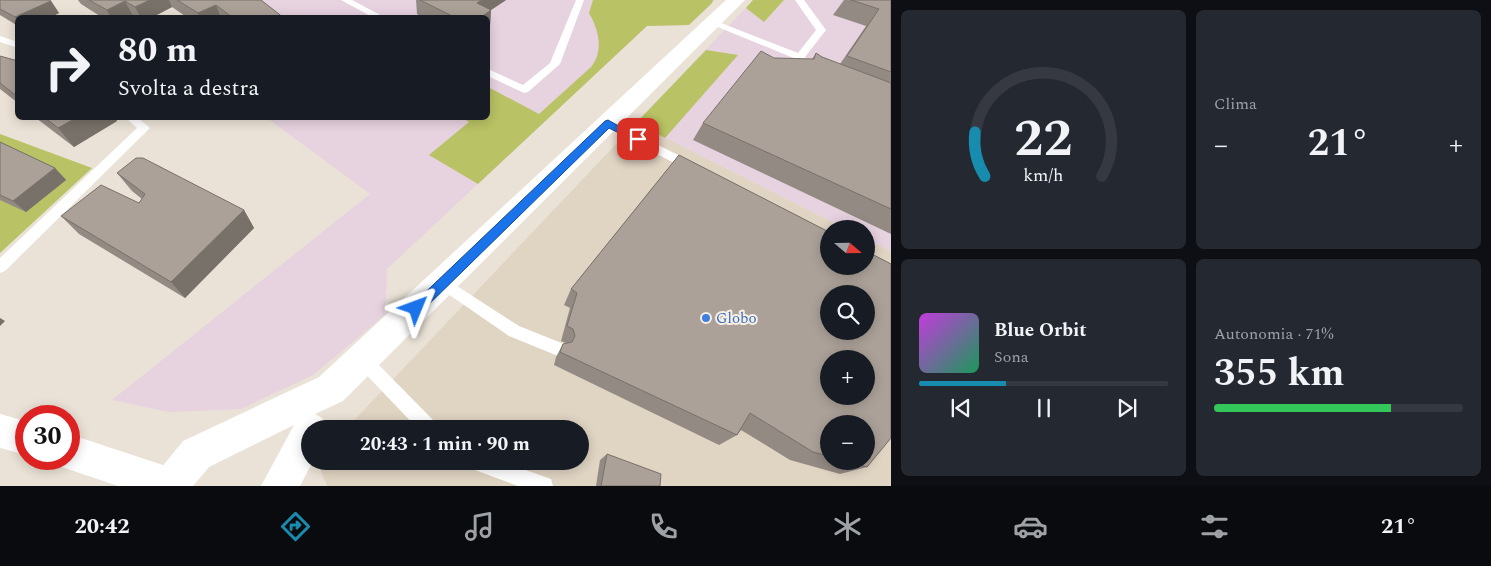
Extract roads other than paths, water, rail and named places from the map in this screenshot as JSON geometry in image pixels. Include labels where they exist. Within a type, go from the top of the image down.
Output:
[{"type":"street","points":[[80,456],[172,486],[196,454],[331,389],[736,0]]},
{"type":"street","points":[[315,420],[331,389]]},
{"type":"street","points":[[0,431],[15,435]]},
{"type":"street","points":[[280,486],[301,446]]},
{"type":"lane","points":[[345,0],[376,15]]},
{"type":"lane","points":[[490,73],[524,90],[554,64],[580,0]]},
{"type":"lane","points":[[799,0],[821,30],[800,57]]},
{"type":"lane","points":[[713,23],[800,57],[814,71],[822,74]]},
{"type":"lane","points":[[0,39],[15,44]]},
{"type":"lane","points":[[0,267],[144,128],[133,120]]},
{"type":"lane","points":[[608,124],[705,174]]},
{"type":"lane","points":[[443,283],[514,331],[558,349]]},
{"type":"lane","points":[[363,360],[421,420]]},
{"type":"lane","points":[[499,470],[544,486]]},
{"type":"place","name":"Globo","points":[[706,318]]}]
